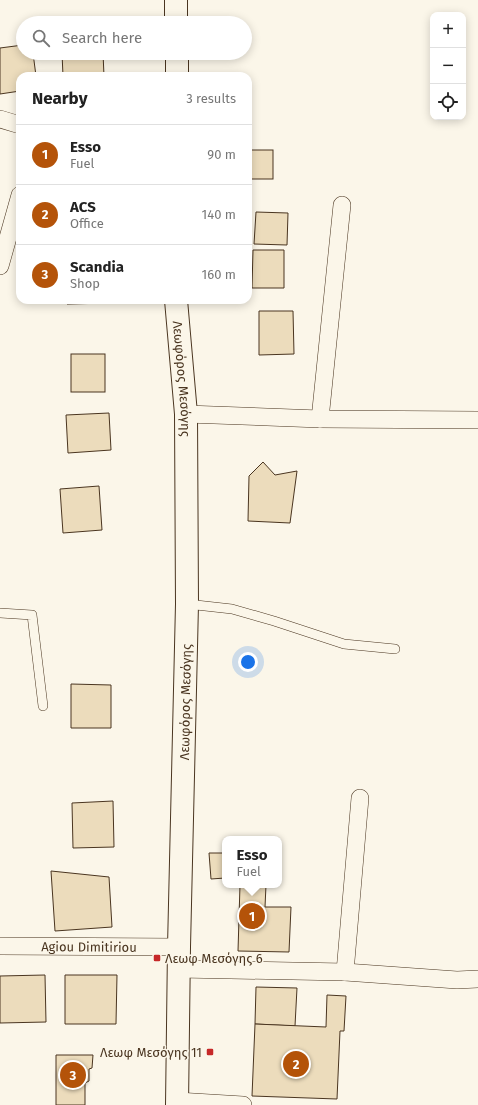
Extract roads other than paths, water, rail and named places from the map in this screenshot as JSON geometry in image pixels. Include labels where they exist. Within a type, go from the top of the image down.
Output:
[{"type":"main road","points":[[176,0],[176,16]]},
{"type":"main road","points":[[177,60],[177,72]]},
{"type":"main road","name":"Λεωφόρος Μεσόγης","points":[[176,304],[186,414],[187,604],[177,1103]]},
{"type":"street","points":[[0,119],[16,125]]},
{"type":"street","points":[[320,419],[342,205]]},
{"type":"street","points":[[0,266],[16,209]]},
{"type":"street","points":[[186,414],[320,419],[478,420]]},
{"type":"street","points":[[345,972],[360,798]]},
{"type":"street","name":"Agiou Dimitiriou","points":[[0,946],[179,947]]},
{"type":"street","points":[[179,969],[345,972],[458,980],[478,979]]},
{"type":"street","points":[[177,1103],[242,1105]]},
{"type":"lane","points":[[187,604],[232,609],[344,644],[395,648]]},
{"type":"lane","points":[[0,613],[32,615],[43,706]]},
{"type":"place","name":"Esso","points":[[252,916]]},
{"type":"place","name":"Λεωφ Μεσόγης 6","points":[[157,958]]},
{"type":"place","name":"Λεωφ Μεσόγης 11","points":[[210,1052]]},
{"type":"place","name":"ACS","points":[[296,1064]]},
{"type":"place","name":"Scandia","points":[[73,1075]]}]
